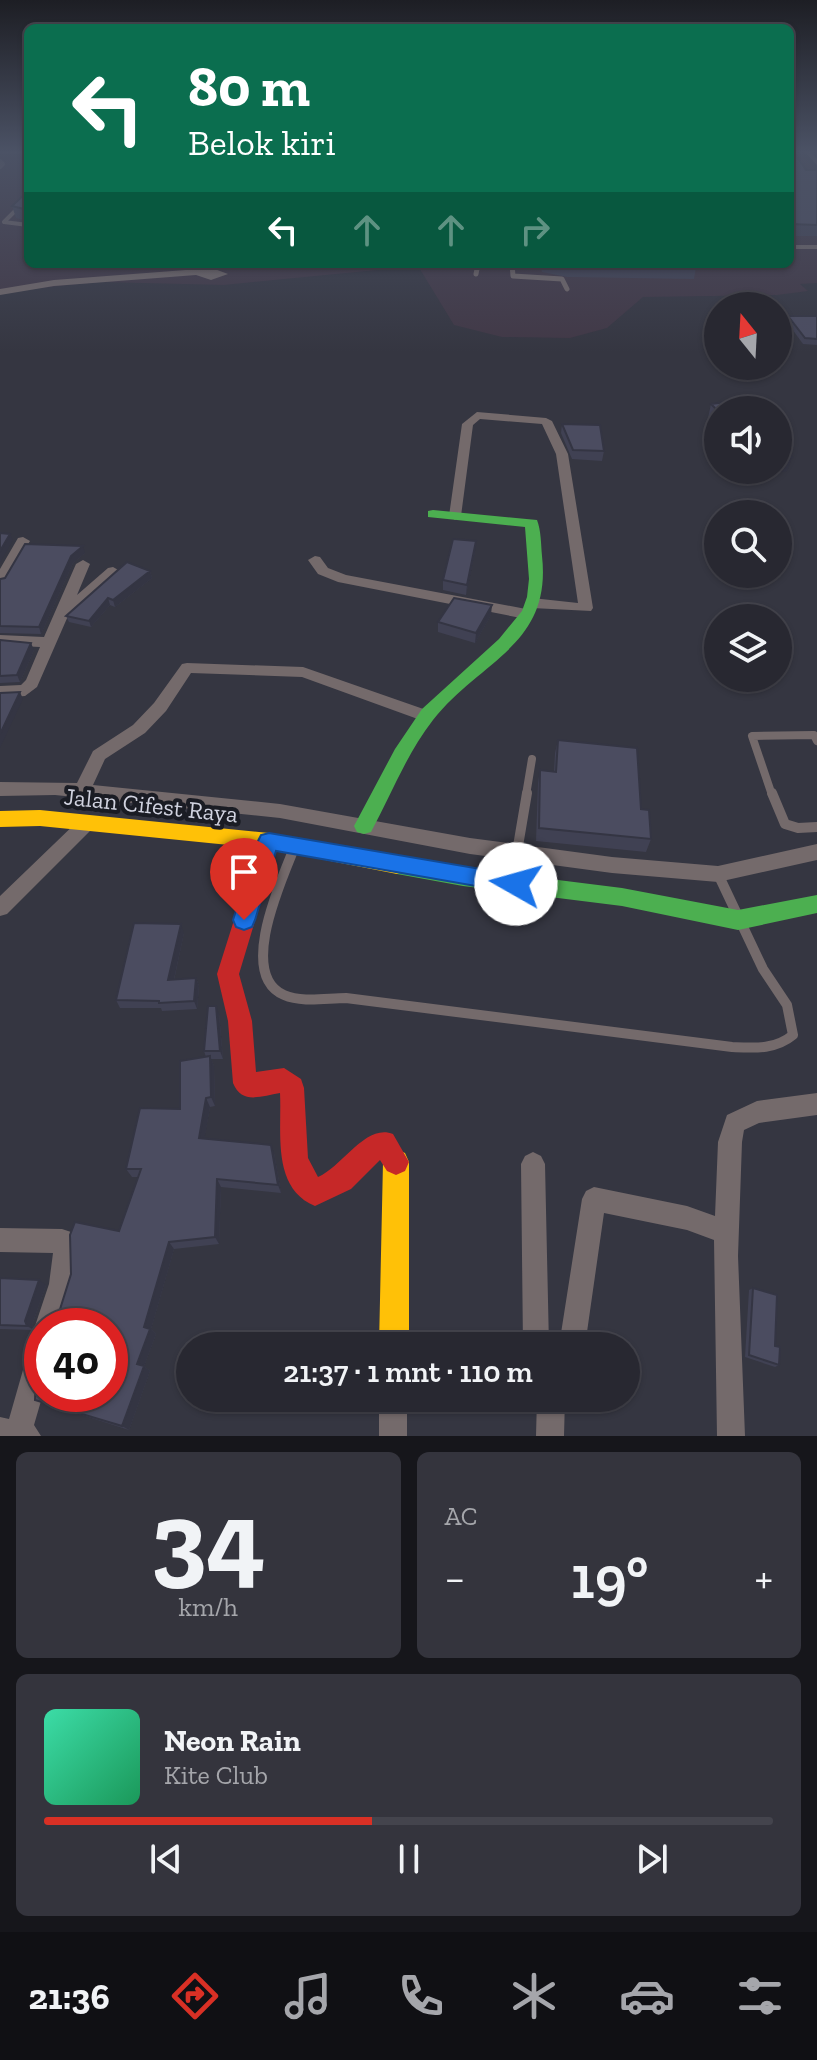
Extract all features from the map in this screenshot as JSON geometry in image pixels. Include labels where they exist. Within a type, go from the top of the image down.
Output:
[{"type":"street","points":[[0,292],[67,282],[200,274]]},
{"type":"street","points":[[315,560],[323,571],[343,579],[529,608],[586,608],[562,454],[546,421],[477,415],[468,424],[455,516]]},
{"type":"street","points":[[364,826],[426,716],[450,689],[491,657],[535,598],[532,523],[433,514]]},
{"type":"street","points":[[0,580],[23,541]]},
{"type":"street","points":[[0,692],[20,692],[30,687],[83,564]]},
{"type":"street","points":[[60,616],[113,571]]},
{"type":"street","points":[[0,640],[48,642]]},
{"type":"street","points":[[82,791],[99,755],[139,729],[160,707],[187,668],[303,672],[426,716]]},
{"type":"street","points":[[40,818],[55,788]]},
{"type":"street","name":"Jalan Cifest Raya","points":[[0,789],[55,788],[280,811],[517,852],[612,865],[718,874],[817,852]]},
{"type":"street","name":"Jalan Cifest Raya","points":[[0,819],[40,818],[269,841],[463,877],[622,897],[738,920],[817,904]]},
{"type":"street","points":[[0,908],[87,823]]},
{"type":"street","points":[[269,841],[228,974],[240,1021],[245,1083],[249,1086],[284,1080],[292,1088],[295,1169],[301,1183],[315,1193],[326,1192],[340,1183],[378,1144],[384,1143],[395,1156],[394,1332]]},
{"type":"street","points":[[731,1436],[727,1232],[730,1142],[735,1123],[757,1112],[817,1104]]},
{"type":"street","points":[[533,1164],[536,1332]]},
{"type":"street","points":[[574,1332],[594,1199],[687,1218],[727,1232]]},
{"type":"street","points":[[0,1240],[62,1241],[67,1250],[66,1262],[53,1308]]},
{"type":"street","points":[[16,1434],[24,1408]]},
{"type":"street","points":[[393,1412],[393,1436]]},
{"type":"street","points":[[550,1436],[551,1412]]},
{"type":"lane","points":[[2,222],[24,225]]},
{"type":"lane","points":[[794,247],[817,247]]},
{"type":"lane","points":[[476,274],[477,268]]},
{"type":"lane","points":[[512,268],[513,276],[562,279],[567,289]]},
{"type":"lane","points":[[816,737],[752,736],[781,820],[795,828],[817,827]]},
{"type":"lane","points":[[517,852],[532,759]]},
{"type":"lane","points":[[295,846],[279,886],[262,957],[268,982],[283,996],[346,998],[732,1047],[767,1048],[786,1043],[793,1035],[787,1005],[763,969],[718,874]]},
{"type":"shaded area","points":[[0,218],[24,218],[24,268],[398,268],[224,285],[99,282],[0,292]]},
{"type":"shaded area","points":[[794,218],[817,218],[817,283],[800,284],[808,291],[704,292],[704,296],[643,297],[607,328],[570,338],[502,337],[454,325],[419,268],[794,268]]},
{"type":"building","points":[[794,218],[817,218],[817,225],[794,224]]},
{"type":"building","points":[[792,316],[817,316],[817,339],[805,338],[792,321]]},
{"type":"building","points":[[562,424],[600,425],[604,451],[573,450]]},
{"type":"building","points":[[0,533],[10,534],[0,551]]},
{"type":"building","points":[[453,539],[476,541],[467,585],[443,580]]},
{"type":"building","points":[[25,544],[83,546],[71,556],[39,627],[0,626],[0,579],[5,578]]},
{"type":"building","points":[[127,562],[150,571],[113,600],[108,598],[89,621],[66,616]]},
{"type":"building","points":[[454,598],[492,605],[476,633],[438,622]]},
{"type":"building","points":[[0,640],[31,643],[17,675],[0,676]]},
{"type":"building","points":[[20,692],[0,734],[0,693]]},
{"type":"building","points":[[558,740],[637,748],[641,809],[649,810],[651,839],[539,828],[540,770],[556,772]]},
{"type":"building","points":[[134,923],[181,924],[168,980],[196,978],[194,1001],[159,1003],[116,1000]]},
{"type":"building","points":[[208,1006],[216,1006],[220,1051],[204,1051]]},
{"type":"building","points":[[210,1056],[211,1097],[206,1098],[199,1138],[271,1145],[278,1185],[217,1179],[215,1237],[169,1242],[144,1327],[150,1329],[137,1364],[144,1366],[128,1410],[128,1308],[60,1308],[71,1274],[70,1235],[75,1222],[119,1231],[141,1169],[126,1169],[140,1108],[180,1109],[180,1061]]},
{"type":"building","points":[[0,1278],[39,1280],[29,1308],[24,1308],[24,1326],[0,1325]]},
{"type":"building","points":[[753,1288],[777,1295],[775,1346],[780,1347],[779,1365],[749,1355]]},
{"type":"building","points":[[75,1412],[127,1412],[122,1426]]},
{"type":"traffic: fast","points":[[364,826],[419,726],[440,701],[519,628],[535,597],[532,523],[433,514]]},
{"type":"traffic: fast","points":[[397,865],[463,877],[622,897],[738,920],[817,904]]},
{"type":"traffic: slow","points":[[0,819],[40,818],[269,841],[397,865]]},
{"type":"traffic: slow","points":[[394,1332],[396,1162]]},
{"type":"traffic: jam","points":[[269,841],[228,974],[240,1021],[245,1083],[249,1086],[284,1080],[292,1088],[295,1158],[298,1171],[315,1193],[342,1180],[378,1144],[384,1143],[396,1162]]},
{"type":"route","points":[[244,920],[269,841],[516,884]]}]
